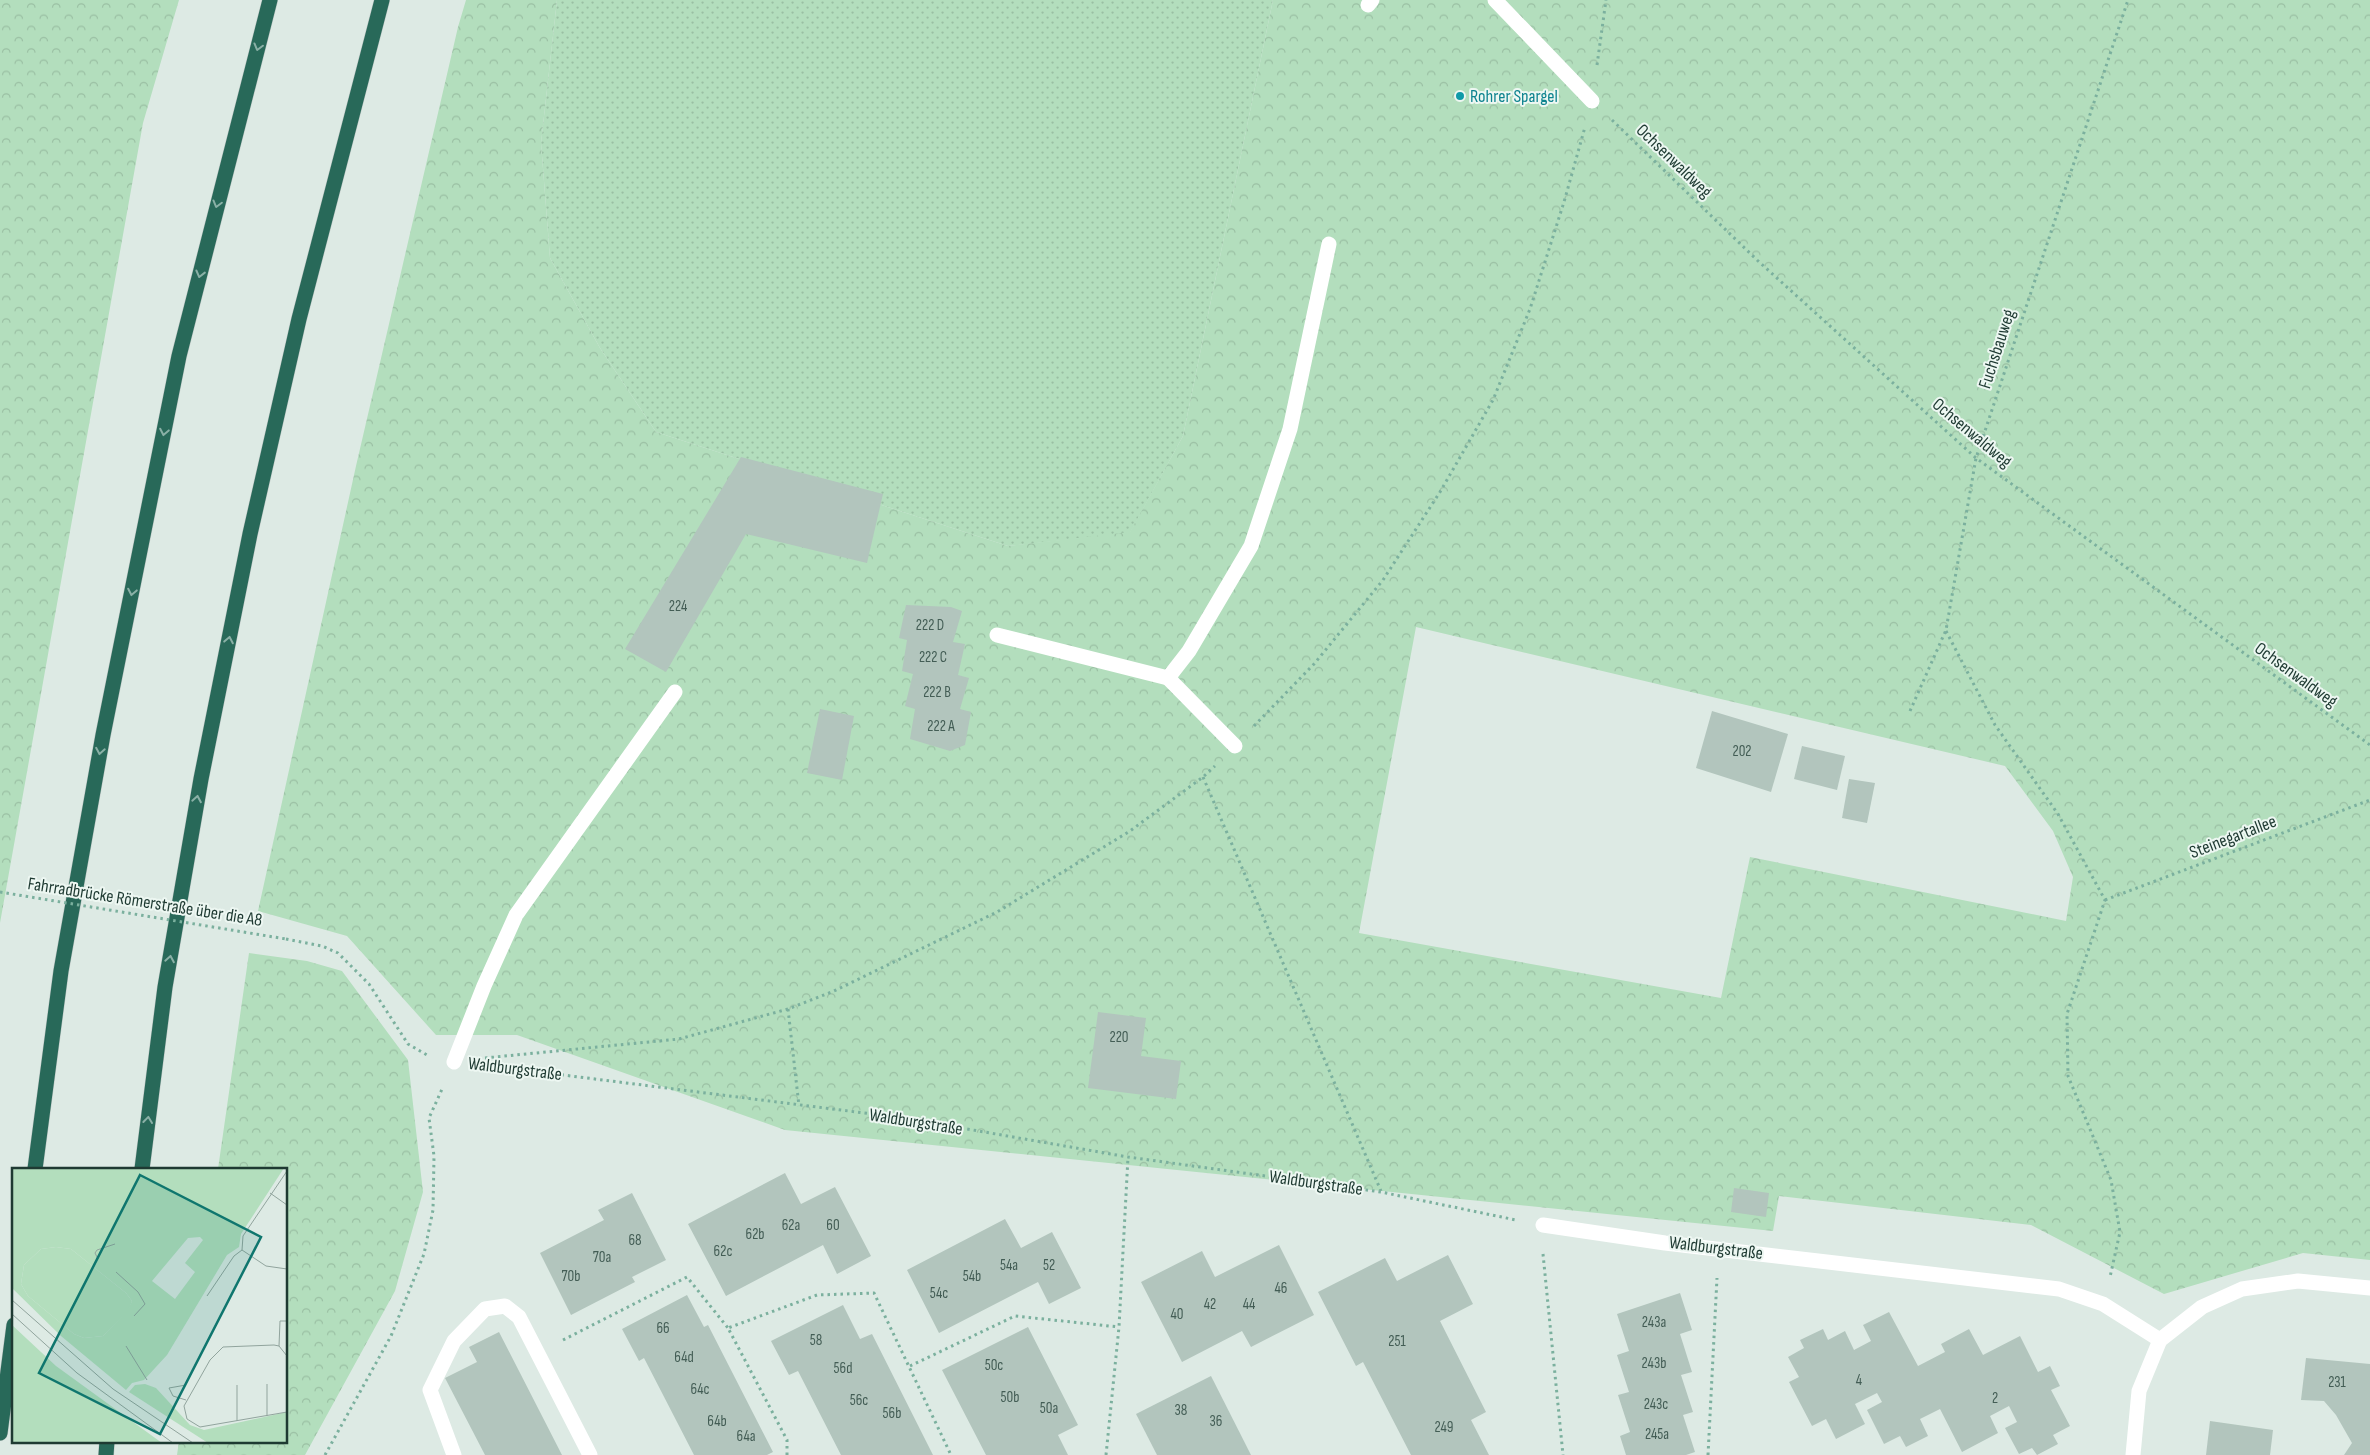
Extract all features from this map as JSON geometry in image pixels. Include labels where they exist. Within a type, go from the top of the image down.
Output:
[{"type":"highway","points":[[35,1168],[62,971],[113,686],[180,356],[270,0]]},
{"type":"highway","points":[[142,1168],[165,987],[193,826],[250,534],[298,319],[382,0]]},
{"type":"highway","points":[[0,1433],[12,1340]]},
{"type":"highway","points":[[106,1455],[108,1442]]},
{"type":"street","points":[[1495,0],[1592,100]]},
{"type":"street","points":[[1168,678],[1188,651],[1251,546],[1290,428],[1330,244]]},
{"type":"street","points":[[997,635],[1168,678],[1234,746]]},
{"type":"street","points":[[454,1062],[484,986],[516,915],[675,692]]},
{"type":"street","name":"Waldburgstraße","points":[[1543,1225],[1718,1249],[2059,1289],[2103,1304],[2160,1340]]},
{"type":"street","points":[[2133,1455],[2139,1391],[2160,1340],[2202,1307],[2242,1289],[2298,1281],[2370,1288]]},
{"type":"street","points":[[454,1455],[430,1390],[454,1341],[485,1309],[506,1306],[519,1317],[590,1455]]},
{"type":"path","name":"Fuchsbauweg","points":[[1910,711],[1946,630],[1976,458],[2128,0]]},
{"type":"path","name":"Ochsenwaldweg","points":[[1592,100],[1757,260],[1976,458],[2370,746]]},
{"type":"path","points":[[1946,630],[1996,726],[2058,814],[2105,900],[2067,1014],[2068,1076],[2111,1180],[2120,1232],[2103,1304]]},
{"type":"path","points":[[1203,777],[1381,1192]]},
{"type":"path","name":"Steinegartallee","points":[[2105,900],[2370,800]]},
{"type":"path","name":"Fahrradbrücke Römerstraße über die A8","points":[[0,892],[286,939]]},
{"type":"path","name":"Waldburgstraße","points":[[286,939],[322,946],[338,953],[369,984],[408,1044],[436,1060],[904,1118],[1128,1157],[1381,1192],[1543,1225]]},
{"type":"path","points":[[788,1009],[799,1106]]},
{"type":"path","points":[[325,1455],[391,1336],[424,1254],[433,1210],[434,1156],[429,1118],[454,1062]]},
{"type":"path","points":[[1106,1455],[1119,1327],[1128,1157]]},
{"type":"path","points":[[1543,1225],[1543,1252],[1563,1455]]},
{"type":"path","points":[[1708,1455],[1718,1249]]},
{"type":"path","points":[[560,1342],[687,1277],[728,1328],[787,1440],[787,1455]]},
{"type":"path","points":[[728,1328],[817,1295],[874,1293],[951,1455]]},
{"type":"path","points":[[910,1366],[1015,1316],[1119,1327]]},
{"type":"green space","points":[[0,0],[179,0],[143,123],[0,923]]},
{"type":"green space","points":[[466,0],[557,0],[541,143],[550,258],[600,348],[656,432],[1008,546],[1130,532],[1183,436],[1273,0],[2370,0],[2370,1260],[2303,1253],[2164,1294],[2031,1225],[1779,1196],[1773,1231],[785,1130],[517,1035],[436,1035],[347,936],[258,911],[356,466],[458,27]],"holes":[[[1416,627],[2005,766],[2053,831],[2073,877],[2066,921],[1750,857],[1721,998],[1359,933]]]},
{"type":"green space","points":[[557,0],[1273,0],[1183,436],[1130,533],[1008,546],[656,432],[600,348],[550,258],[541,143]]},
{"type":"green space","points":[[249,953],[307,961],[342,971],[408,1060],[423,1192],[395,1291],[305,1455],[177,1455],[179,1442],[288,1442],[288,1168],[218,1168]]},
{"type":"building","points":[[741,457],[883,494],[867,563],[746,534],[666,672],[625,649]]},
{"type":"building","points":[[906,605],[951,607],[962,611],[953,642],[965,644],[958,675],[969,678],[960,709],[971,712],[965,745],[950,751],[910,739],[915,709],[905,706],[913,674],[902,671],[907,640],[899,638]]},
{"type":"building","points":[[820,709],[854,716],[842,780],[807,773]]},
{"type":"building","points":[[1712,711],[1788,734],[1771,792],[1696,768]]},
{"type":"building","points":[[1802,746],[1845,756],[1837,790],[1794,779]]},
{"type":"building","points":[[1849,779],[1875,783],[1867,823],[1842,818]]},
{"type":"building","points":[[1098,1012],[1146,1018],[1141,1056],[1181,1061],[1176,1099],[1088,1088]]},
{"type":"building","points":[[785,1173],[801,1204],[835,1187],[871,1256],[837,1274],[823,1245],[726,1296],[688,1224]]},
{"type":"building","points":[[1734,1188],[1769,1193],[1766,1217],[1731,1212]]},
{"type":"building","points":[[632,1193],[666,1260],[632,1277],[635,1282],[571,1315],[540,1253],[604,1220],[598,1210]]},
{"type":"building","points":[[1005,1219],[1021,1248],[1052,1232],[1081,1288],[1049,1304],[1038,1282],[939,1333],[907,1270]]},
{"type":"building","points":[[1279,1245],[1314,1315],[1251,1347],[1242,1331],[1182,1362],[1141,1282],[1202,1251],[1215,1277]]},
{"type":"building","points":[[1448,1255],[1473,1304],[1440,1321],[1486,1412],[1471,1420],[1489,1455],[1411,1455],[1363,1362],[1356,1366],[1318,1292],[1385,1258],[1397,1281]]},
{"type":"building","points":[[1680,1293],[1692,1330],[1680,1334],[1692,1372],[1681,1375],[1693,1412],[1683,1415],[1695,1452],[1686,1455],[1626,1455],[1620,1436],[1630,1432],[1618,1395],[1629,1392],[1617,1355],[1629,1351],[1617,1314]]},
{"type":"building","points":[[687,1295],[704,1327],[708,1325],[773,1452],[767,1455],[694,1455],[644,1358],[639,1361],[622,1329]]},
{"type":"building","points":[[843,1305],[860,1339],[872,1334],[933,1455],[841,1455],[798,1371],[789,1375],[771,1341]]},
{"type":"building","points":[[1889,1312],[1918,1366],[1945,1352],[1941,1344],[1969,1329],[1983,1355],[2020,1336],[2038,1372],[2050,1366],[2060,1386],[2051,1390],[2070,1426],[2053,1435],[2058,1444],[2037,1455],[2032,1448],[2019,1454],[2005,1428],[2017,1422],[2009,1406],[1990,1416],[1998,1433],[1962,1452],[1940,1409],[1920,1419],[1928,1436],[1906,1447],[1900,1436],[1884,1444],[1867,1410],[1882,1402],[1877,1393],[1855,1404],[1865,1424],[1836,1439],[1826,1419],[1812,1426],[1789,1382],[1799,1377],[1788,1357],[1804,1348],[1800,1340],[1823,1329],[1828,1340],[1845,1331],[1854,1350],[1871,1341],[1863,1325]]},
{"type":"building","points":[[1028,1327],[1078,1425],[1058,1435],[1068,1455],[986,1455],[942,1370]]},
{"type":"building","points":[[499,1332],[562,1455],[485,1455],[445,1378],[477,1362],[469,1347]]},
{"type":"building","points":[[2306,1358],[2370,1364],[2370,1455],[2344,1455],[2352,1443],[2336,1415],[2324,1401],[2301,1400]]},
{"type":"building","points":[[1211,1376],[1251,1455],[1157,1455],[1136,1414]]},
{"type":"building","points":[[2210,1421],[2273,1430],[2270,1455],[2206,1455]]},
{"type":"place","name":"Rohrer Spargel","points":[[1460,96]]}]
